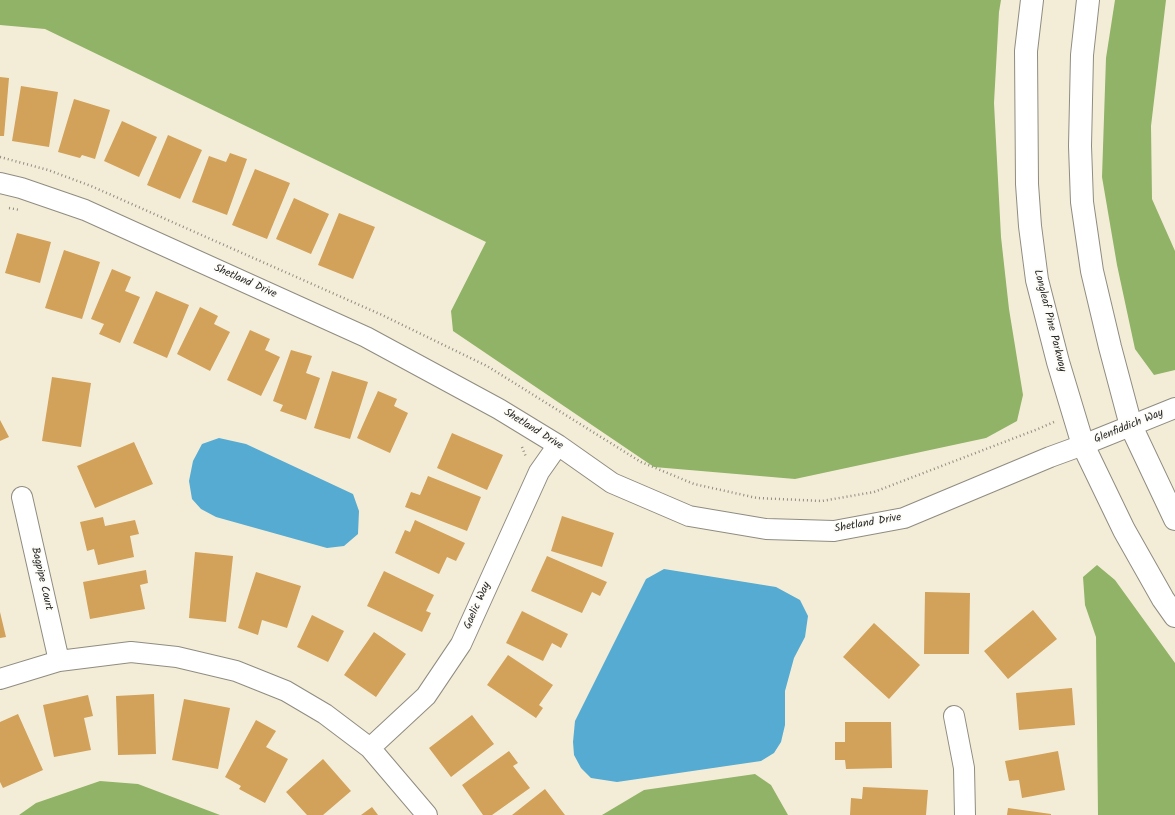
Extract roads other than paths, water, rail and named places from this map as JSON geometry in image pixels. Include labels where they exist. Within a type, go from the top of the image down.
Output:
[{"type":"main road","name":"Longleaf Pine Parkway","points":[[1032,0],[1026,51],[1027,184],[1030,226],[1037,280],[1083,445],[1124,530],[1163,599],[1175,616]]},
{"type":"main road","points":[[1088,0],[1082,55],[1080,146],[1082,202],[1092,271],[1131,426],[1168,508],[1175,520]]},
{"type":"street","name":"Shetland Drive","points":[[0,183],[21,188],[85,210],[366,337],[499,409],[558,445],[612,483],[689,516],[766,529],[834,530],[904,518],[1050,457],[1083,445]]},
{"type":"street","name":"Glenfiddich Way","points":[[1083,445],[1175,408]]},
{"type":"street","name":"Gaelic Way","points":[[370,748],[426,696],[461,644],[539,472],[558,445]]},
{"type":"street","name":"Bagpipe Court","points":[[22,497],[59,661]]},
{"type":"street","points":[[0,679],[59,661],[131,652],[177,656],[236,671],[286,691],[325,714],[370,748],[427,815]]},
{"type":"street","points":[[954,716],[964,768],[965,815]]},
{"type":"water","points":[[219,438],[246,444],[353,494],[359,511],[358,534],[344,546],[327,548],[216,517],[201,509],[192,499],[189,481],[193,461],[202,444]]},
{"type":"water","points":[[664,569],[776,587],[800,600],[808,616],[805,637],[794,658],[785,691],[785,725],[781,742],[774,753],[761,761],[617,782],[591,778],[581,768],[574,755],[573,742],[575,721],[646,579]]}]
